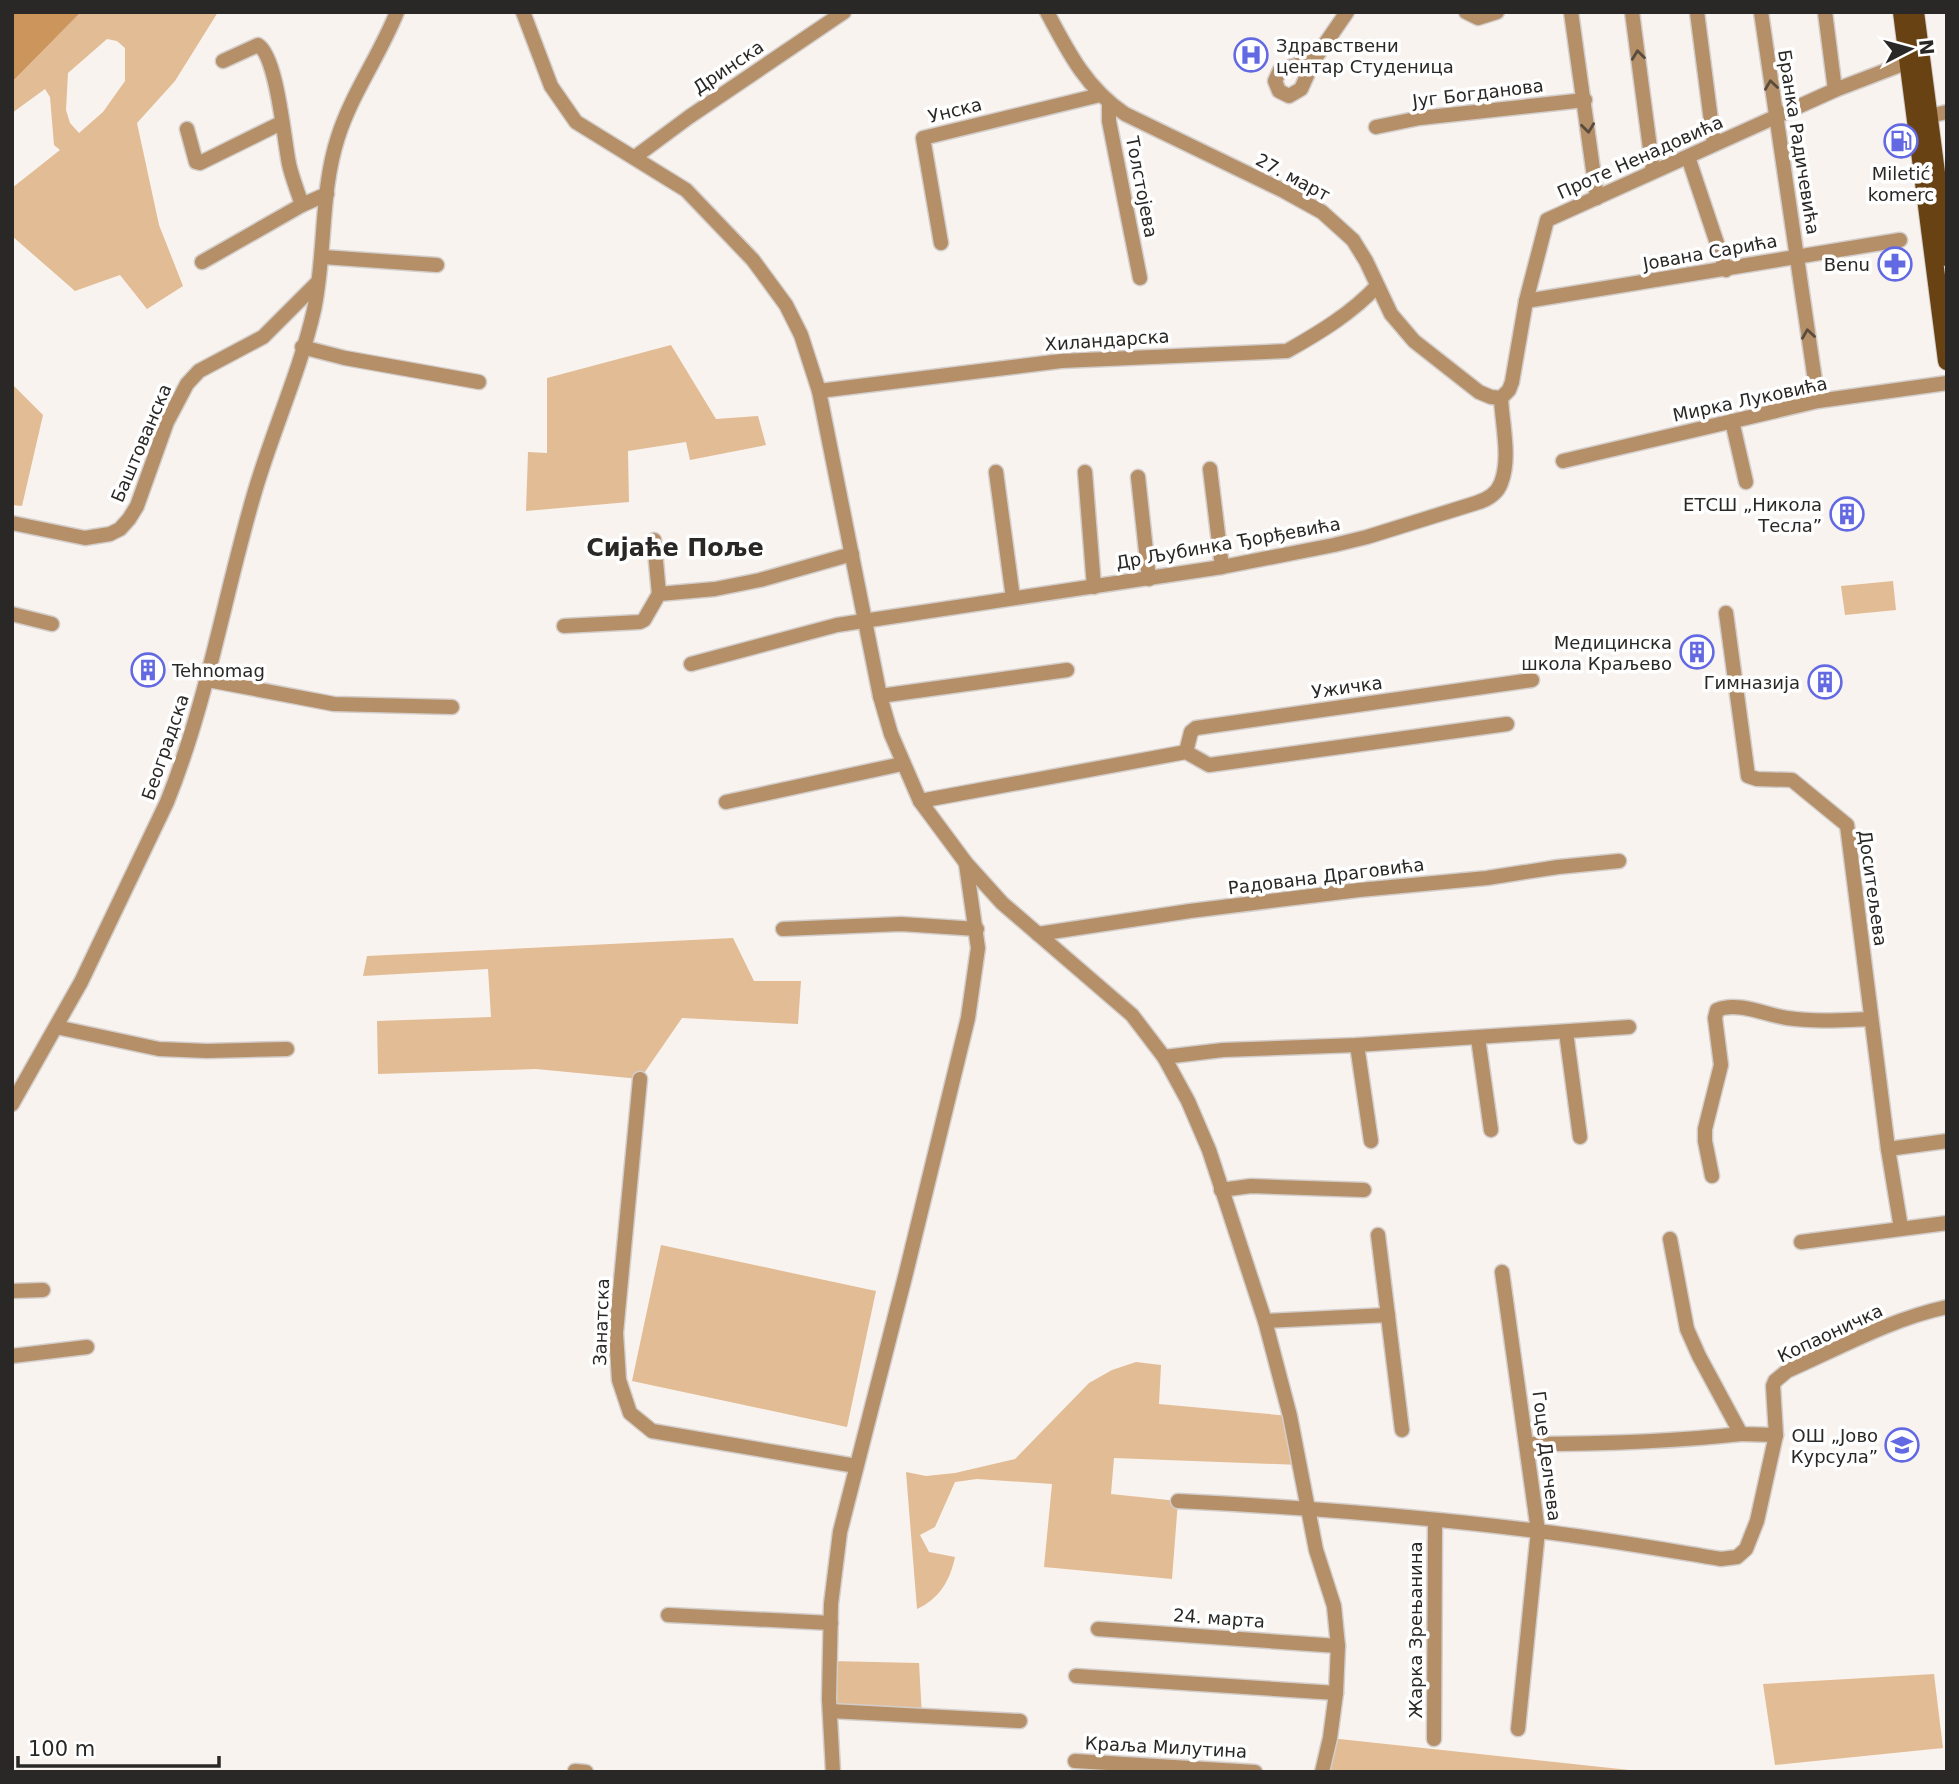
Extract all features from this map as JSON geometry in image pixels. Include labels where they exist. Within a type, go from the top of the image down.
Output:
[{"type":"main road","points":[[1902,12],[1929,116],[1931,187],[1947,257]]},
{"type":"main road","points":[[1915,12],[1915,60],[1931,187],[1947,361]]},
{"type":"street","name":"Београдска","points":[[12,1104],[81,982],[180,772],[208,680],[255,491],[308,332],[323,257],[327,194],[337,139],[346,114],[384,44],[397,12]]},
{"type":"street","points":[[523,12],[551,86],[576,122],[686,190],[753,260],[786,305],[801,335],[820,391],[880,696],[902,764],[920,801],[966,863],[992,892],[1132,1015],[1164,1057],[1188,1101],[1209,1150],[1265,1321],[1290,1416],[1316,1549],[1334,1606],[1338,1646],[1336,1693],[1322,1772]]},
{"type":"street","name":"Дринска","points":[[635,157],[688,117],[844,12]]},
{"type":"street","name":"27. март","points":[[1047,12],[1075,64],[1105,99],[1125,114],[1322,212],[1353,240],[1391,314],[1420,346],[1479,392],[1501,398]]},
{"type":"street","points":[[1314,60],[1347,12]]},
{"type":"street","points":[[1466,12],[1478,18],[1497,12]]},
{"type":"street","points":[[1571,12],[1597,198]]},
{"type":"street","points":[[1632,12],[1653,171]]},
{"type":"street","points":[[1697,12],[1714,144]]},
{"type":"street","name":"Бранка Радичевића","points":[[1760,12],[1818,401]]},
{"type":"street","points":[[1825,12],[1835,90]]},
{"type":"street","points":[[223,61],[258,45],[264,48],[275,76],[290,167],[302,205]]},
{"type":"street","name":"Проте Ненадовића","points":[[1501,398],[1512,382],[1526,302],[1547,220],[1835,90],[1915,60]]},
{"type":"street","name":"Унска","points":[[941,243],[923,138],[1105,99]]},
{"type":"street","name":"Толстојева","points":[[1105,99],[1140,278]]},
{"type":"street","name":"Југ Богданова","points":[[1376,127],[1420,118],[1585,100]]},
{"type":"street","points":[[1929,116],[1947,113]]},
{"type":"street","points":[[187,129],[196,162],[200,163],[281,122]]},
{"type":"street","points":[[1688,157],[1726,270]]},
{"type":"street","points":[[202,262],[302,205],[327,194]]},
{"type":"street","name":"Јована Сарића","points":[[1526,302],[1900,240]]},
{"type":"street","points":[[323,257],[437,265]]},
{"type":"street","name":"Баштованска","points":[[12,523],[86,538],[98,538],[120,529],[137,506],[167,422],[187,384],[199,371],[263,337],[318,282]]},
{"type":"street","name":"Хиландарска","points":[[820,391],[1060,361],[1287,351],[1319,334],[1377,286]]},
{"type":"street","points":[[302,347],[479,382]]},
{"type":"street","name":"Мирка Луковића","points":[[1563,461],[1818,401],[1947,383]]},
{"type":"street","name":"Др Љубинка Ђорђевића","points":[[691,664],[808,631],[1222,567],[1367,537],[1488,499],[1501,484],[1505,460],[1501,398]]},
{"type":"street","points":[[1732,421],[1746,482]]},
{"type":"street","points":[[1210,469],[1222,567]]},
{"type":"street","points":[[1085,471],[1094,587]]},
{"type":"street","points":[[996,472],[1013,598]]},
{"type":"street","points":[[1138,477],[1149,579]]},
{"type":"street","points":[[564,626],[644,620],[659,594],[654,540]]},
{"type":"street","points":[[659,594],[715,589],[760,580],[852,554]]},
{"type":"street","name":"Доситељева","points":[[1726,613],[1748,776],[1756,779],[1792,780],[1847,825],[1870,1019],[1901,1227]]},
{"type":"street","points":[[12,614],[52,624]]},
{"type":"street","points":[[880,696],[1067,670]]},
{"type":"street","points":[[208,680],[334,704],[452,707]]},
{"type":"street","name":"Ужичка","points":[[1186,752],[1191,732],[1196,728],[1532,681]]},
{"type":"street","points":[[920,801],[1186,752],[1209,765],[1507,724]]},
{"type":"street","points":[[726,802],[902,764]]},
{"type":"street","name":"Радована Драговића","points":[[1038,934],[1190,911],[1359,890],[1488,878],[1619,860]]},
{"type":"street","points":[[833,1772],[830,1711],[831,1623],[840,1532],[959,1058],[976,966],[977,929],[966,863]]},
{"type":"street","points":[[974,907],[979,896],[992,892]]},
{"type":"street","points":[[783,929],[901,924],[977,929]]},
{"type":"street","points":[[1712,1176],[1705,1129],[1721,1065],[1715,1018],[1717,1010],[1731,1007],[1789,1018],[1838,1021],[1870,1019]]},
{"type":"street","points":[[56,1027],[159,1049],[287,1049]]},
{"type":"street","points":[[1164,1057],[1223,1050],[1357,1045],[1629,1027]]},
{"type":"street","points":[[1566,1031],[1580,1137]]},
{"type":"street","points":[[1478,1038],[1491,1130]]},
{"type":"street","points":[[1357,1045],[1371,1141]]},
{"type":"street","name":"Занатска","points":[[640,1079],[617,1333],[619,1380],[630,1413],[652,1431],[856,1466]]},
{"type":"street","points":[[1888,1149],[1947,1141]]},
{"type":"street","points":[[1221,1190],[1251,1186],[1364,1189]]},
{"type":"street","points":[[1801,1242],[1947,1223]]},
{"type":"street","points":[[1378,1235],[1402,1430]]},
{"type":"street","points":[[1670,1239],[1687,1329],[1741,1434]]},
{"type":"street","name":"Гоце Делчева","points":[[1502,1272],[1538,1531],[1518,1729]]},
{"type":"street","points":[[12,1291],[43,1290]]},
{"type":"street","name":"Копаоничка","points":[[1776,1435],[1773,1386],[1787,1371],[1881,1329],[1924,1312],[1947,1307]]},
{"type":"street","points":[[1265,1321],[1388,1315]]},
{"type":"street","points":[[12,1356],[87,1347]]},
{"type":"street","points":[[1527,1444],[1671,1441],[1741,1434],[1776,1435]]},
{"type":"street","name":"Жарка Зрењанина","points":[[1178,1501],[1309,1508],[1538,1531],[1721,1559],[1737,1557],[1749,1543],[1757,1521],[1776,1435]]},
{"type":"street","name":"Жарка Зрењанина","points":[[1434,1739],[1435,1521]]},
{"type":"street","points":[[668,1615],[831,1623]]},
{"type":"street","name":"24. марта","points":[[1098,1629],[1338,1646]]},
{"type":"street","points":[[1076,1676],[1336,1693]]},
{"type":"street","points":[[830,1711],[1020,1721]]},
{"type":"street","name":"Краља Милутина","points":[[1074,1761],[1255,1772]]},
{"type":"street","points":[[575,1771],[586,1772]]},
{"type":"shaded area","points":[[12,12],[81,12],[12,82]]},
{"type":"shaded area","points":[[81,12],[218,12],[175,81],[137,123],[159,225],[183,286],[147,309],[120,275],[75,291],[12,236],[12,188],[60,150],[54,145],[50,97],[45,89],[12,113],[12,82]],"holes":[[[107,39],[117,41],[125,48],[125,81],[103,112],[79,133],[70,123],[66,110],[68,73]]]},
{"type":"shaded area","points":[[671,345],[716,419],[758,416],[766,445],[690,460],[686,442],[628,451],[629,502],[526,511],[528,452],[547,453],[547,378]]},
{"type":"shaded area","points":[[12,384],[43,415],[22,506],[12,505]]},
{"type":"shaded area","points":[[1893,581],[1896,610],[1845,615],[1841,586]]},
{"type":"shaded area","points":[[733,938],[754,981],[801,981],[798,1024],[682,1018],[640,1079],[536,1069],[378,1074],[377,1021],[491,1017],[488,969],[363,976],[367,956]]},
{"type":"shaded area","points":[[661,1245],[876,1291],[847,1427],[632,1381]]},
{"type":"shaded area","points":[[1136,1362],[1161,1365],[1159,1404],[1290,1416],[1300,1465],[1114,1458],[1111,1494],[1178,1501],[1172,1579],[1044,1567],[1052,1484],[977,1479],[955,1482],[935,1527],[920,1535],[929,1552],[955,1557],[953,1566],[947,1581],[932,1600],[917,1609],[906,1472],[926,1476],[955,1473],[1015,1459],[1089,1383],[1112,1370]]},
{"type":"shaded area","points":[[830,1661],[919,1663],[922,1716],[830,1711]]},
{"type":"shaded area","points":[[1934,1674],[1943,1748],[1775,1765],[1763,1684]]},
{"type":"shaded area","points":[[1330,1738],[1648,1772],[1322,1772]]},
{"type":"place","name":"Здравствени центар Студеница","points":[[1251,55]]},
{"type":"place","name":"Miletić komerc","points":[[1901,141]]},
{"type":"place","name":"Benu","points":[[1895,264]]},
{"type":"place","name":"ЕТСШ „Никола Тесла”","points":[[1847,514]]},
{"type":"place","name":"Медицинска школа Краљево","points":[[1697,652]]},
{"type":"place","name":"Tehnomag","points":[[148,670]]},
{"type":"place","name":"Гимназија","points":[[1825,682]]},
{"type":"place","name":"ОШ „Јово Курсула”","points":[[1902,1445]]},
{"type":"district","name":"Сијаће Поље","points":[[675,548]]}]
